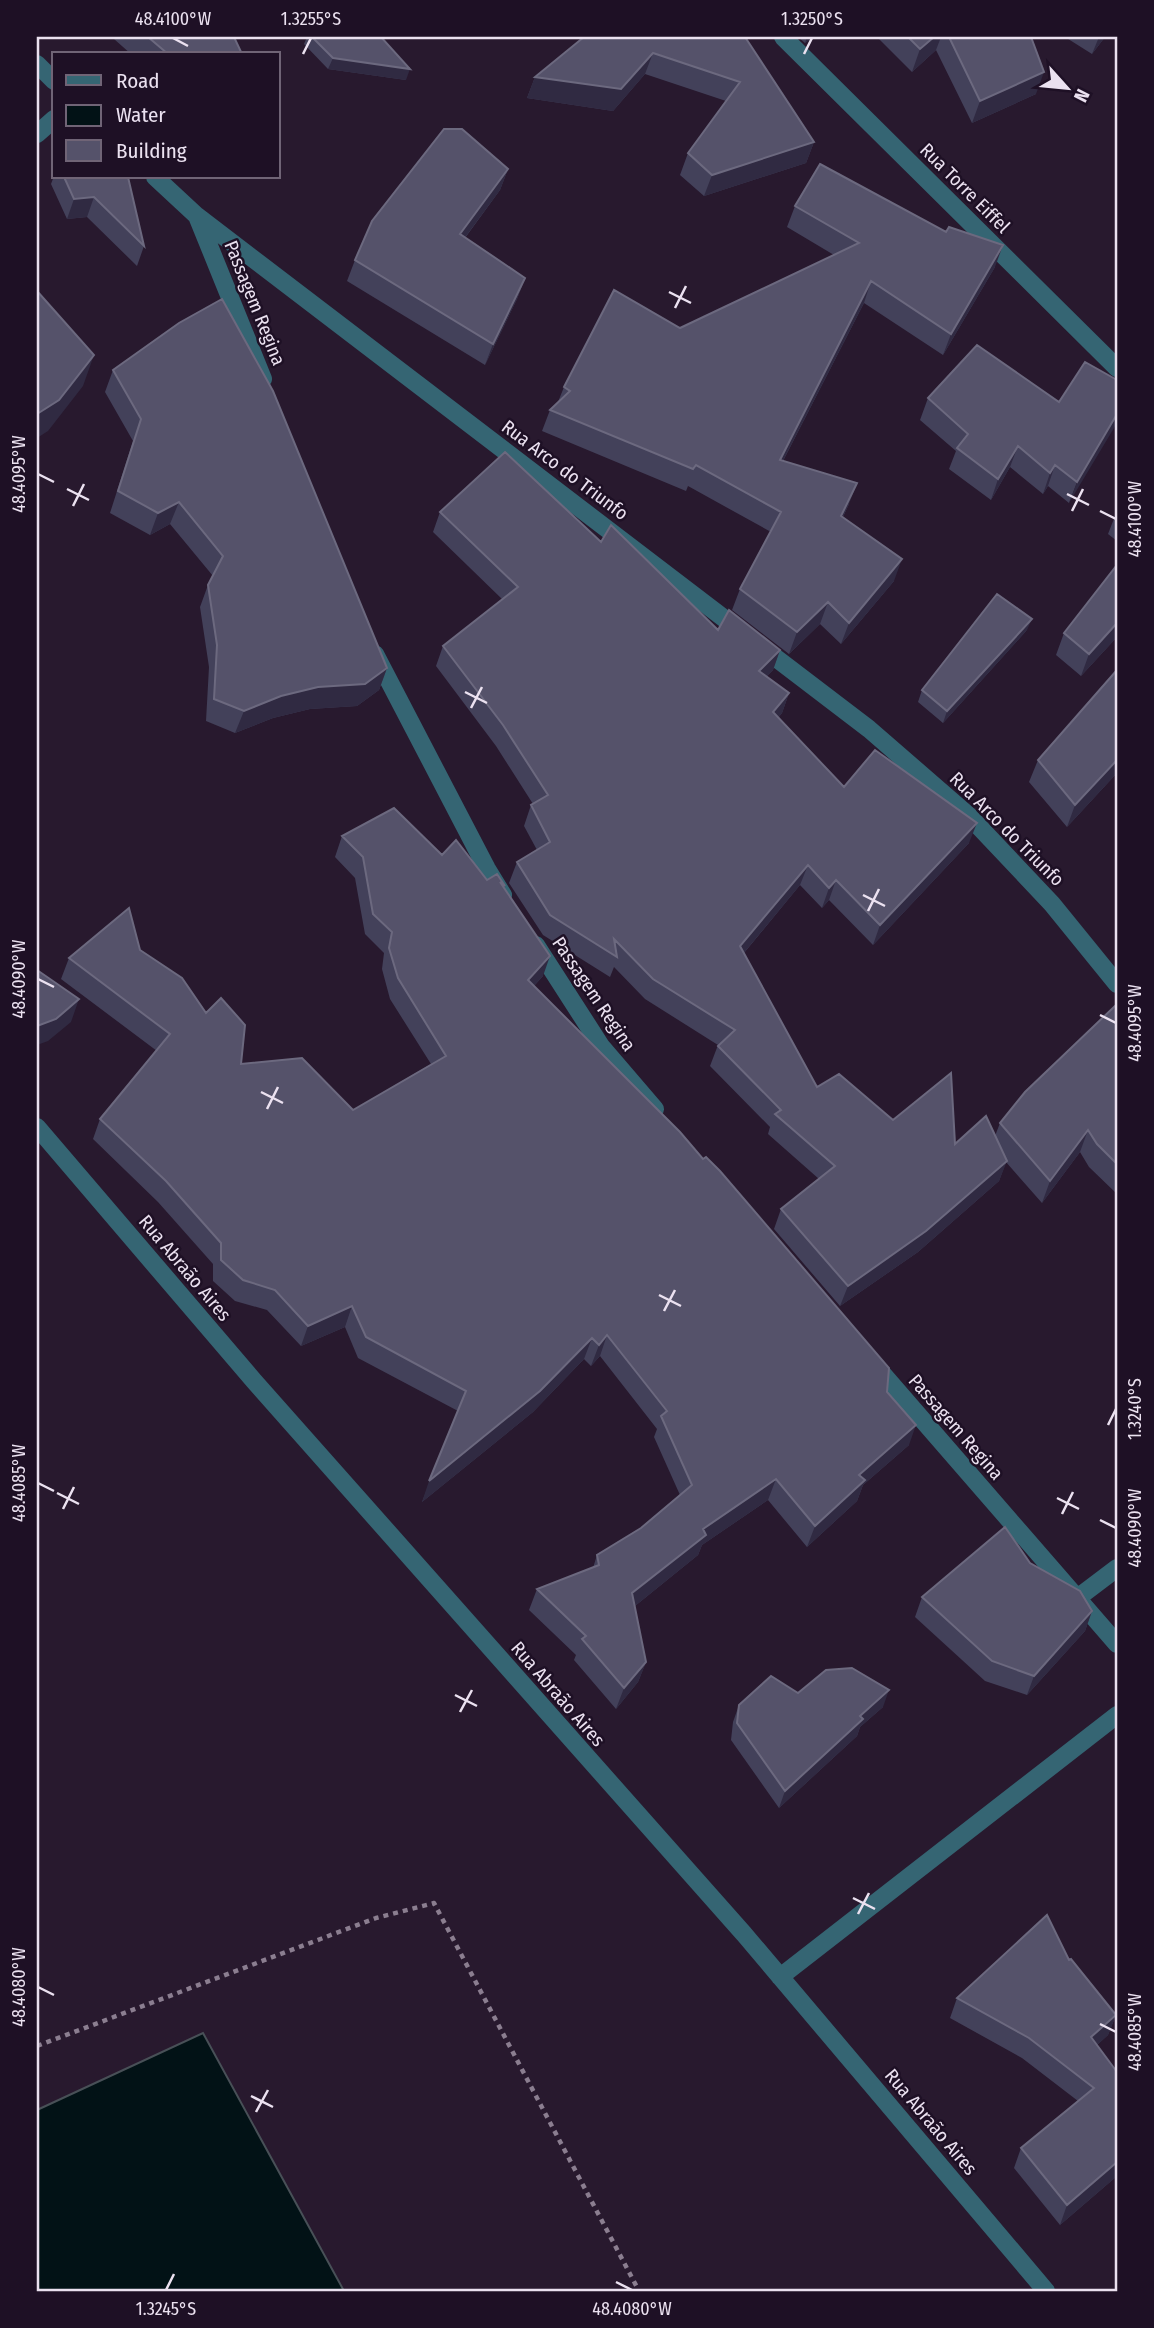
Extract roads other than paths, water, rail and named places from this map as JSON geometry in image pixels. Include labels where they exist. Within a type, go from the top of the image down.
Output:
[{"type":"street","name":"Rua Torre Eiffel","points":[[783,37],[1117,368]]},
{"type":"street","points":[[37,64],[52,78]]},
{"type":"street","points":[[37,134],[52,121]]},
{"type":"street","name":"Rua Arco do Triunfo","points":[[156,178],[197,216],[869,729],[968,815],[1052,904],[1117,984]]},
{"type":"street","name":"Passagem Regina","points":[[197,216],[271,398]]},
{"type":"street","name":"Passagem Regina","points":[[371,643],[381,669],[481,858],[601,1046],[664,1119]]},
{"type":"street","name":"Rua Abraão Aires","points":[[37,1127],[254,1381],[780,1977],[1046,2291]]},
{"type":"street","name":"Passagem Regina","points":[[861,1349],[1117,1644]]},
{"type":"street","points":[[1076,1599],[1117,1568]]},
{"type":"street","points":[[780,1977],[1117,1715]]},
{"type":"water","points":[[203,2033],[344,2291],[37,2291],[37,2110]]}]
